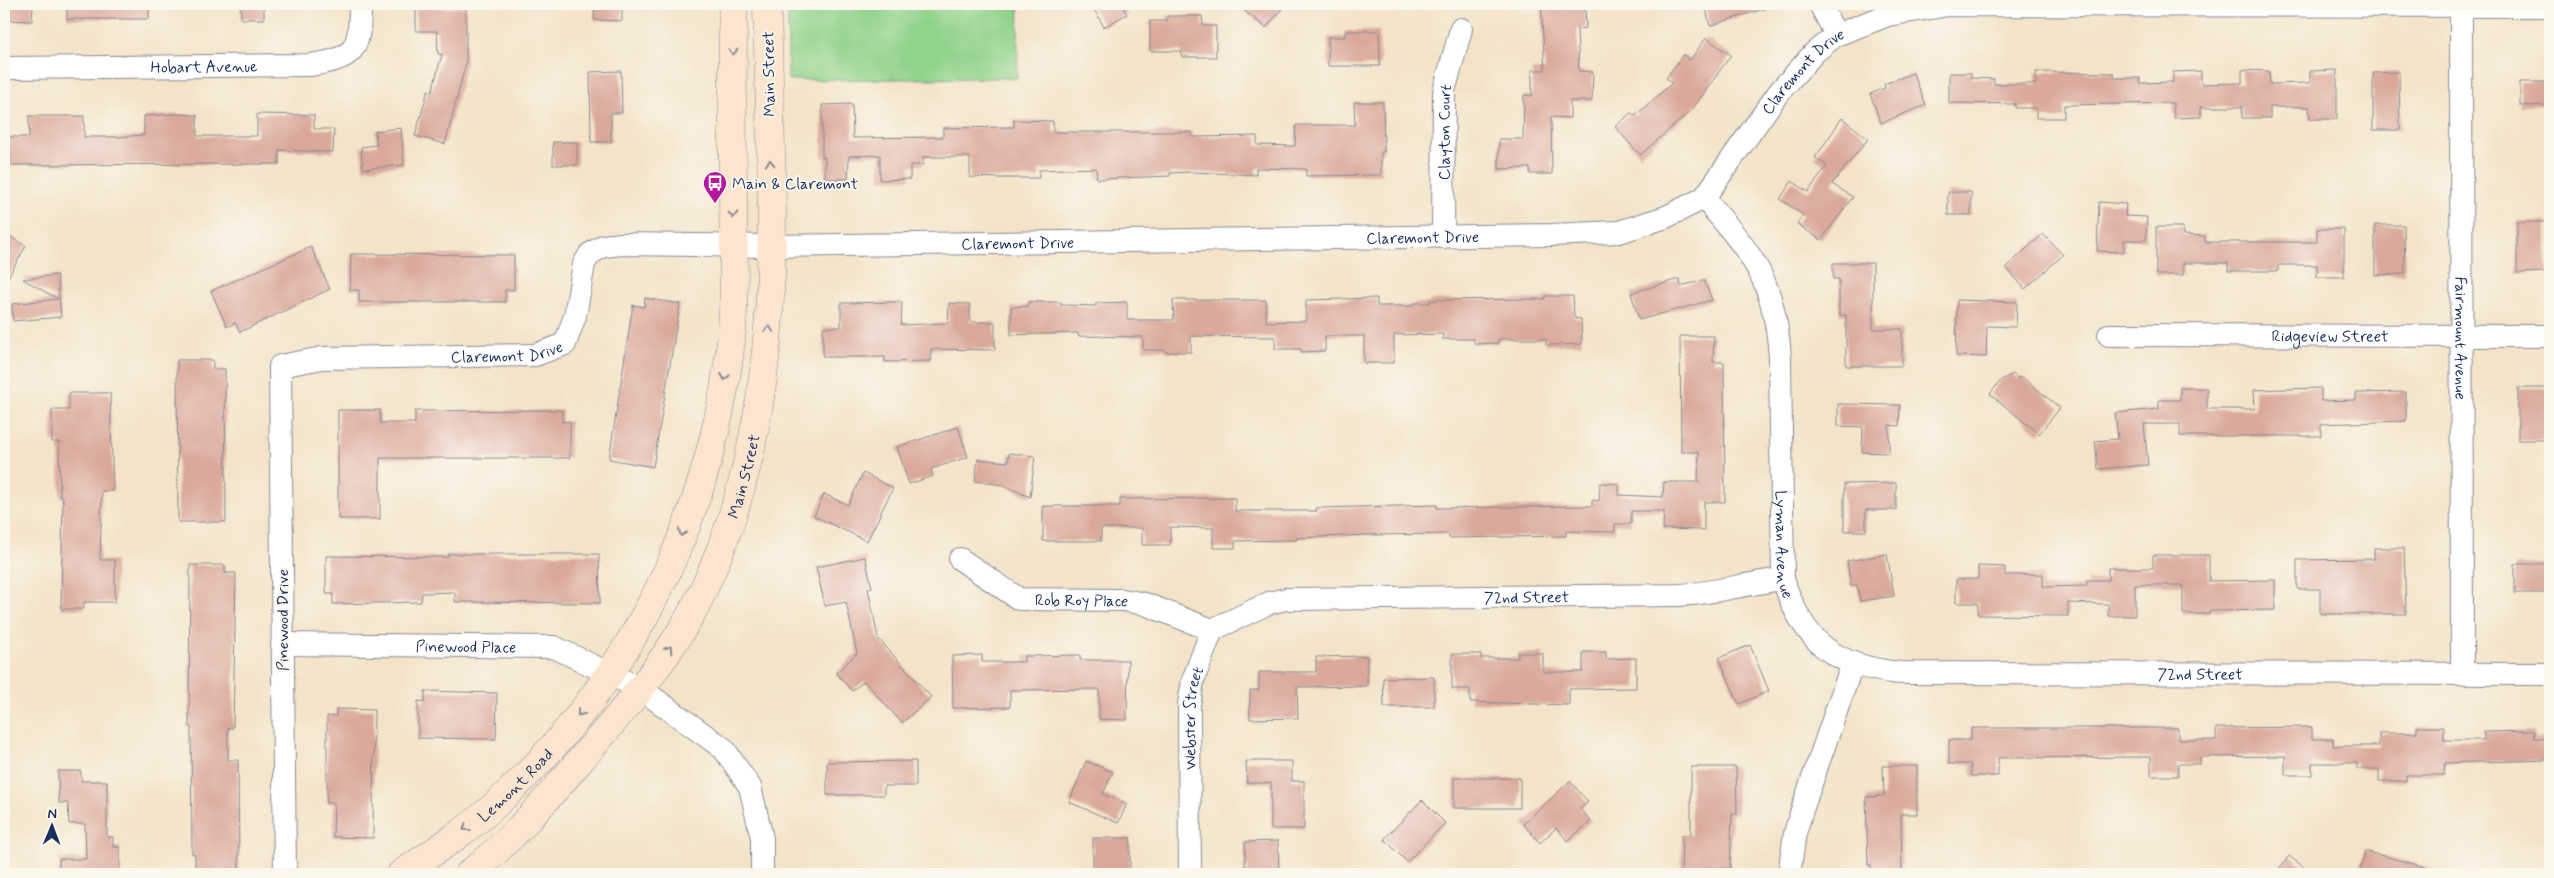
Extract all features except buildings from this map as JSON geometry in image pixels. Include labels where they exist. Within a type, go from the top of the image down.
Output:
[{"type":"main road","points":[[611,675],[635,637],[664,581],[698,493],[720,415],[731,339],[734,246],[733,4]]},
{"type":"main road","name":"Main Street","points":[[641,689],[669,650],[700,596],[735,507],[757,429],[768,354],[772,246],[767,4]]},
{"type":"main road","name":"Lemont Road","points":[[400,874],[492,808],[540,761],[611,675]]},
{"type":"main road","name":"Lemont Road","points":[[469,874],[496,853],[547,799],[641,689]]},
{"type":"street","name":"Hobart Avenue","points":[[4,68],[310,65],[336,62],[356,47],[360,28],[360,4]]},
{"type":"street","points":[[1820,4],[1836,35]]},
{"type":"street","name":"Fairmount Avenue","points":[[2461,5],[2462,672]]},
{"type":"street","name":"Claremont Drive","points":[[280,366],[322,358],[535,355],[564,344],[575,316],[584,264],[590,254],[603,246],[622,244],[772,246],[1593,235],[1619,232],[1666,217],[1704,198],[1780,92],[1815,52],[1836,35],[1888,15],[1949,6],[2550,6]]},
{"type":"street","name":"Clayton Court","points":[[1443,237],[1444,91],[1461,30]]},
{"type":"street","name":"Lyman Avenue","points":[[1704,198],[1747,250],[1761,272],[1771,296],[1778,328],[1783,579],[1789,597],[1806,628],[1834,656],[1852,664]]},
{"type":"street","name":"Ridgeview Street","points":[[2109,335],[2550,336]]},
{"type":"street","name":"Pinewood Drive","points":[[280,366],[285,874]]},
{"type":"street","name":"Rob Roy Place","points":[[960,559],[1019,599],[1123,600],[1145,604],[1212,630]]},
{"type":"street","name":"72nd Street","points":[[1212,630],[1270,603],[1298,598],[1680,595],[1732,590],[1755,582],[1783,579]]},
{"type":"street","name":"Webster Street","points":[[1190,874],[1190,705],[1193,680],[1212,630]]},
{"type":"street","name":"Pinewood Place","points":[[282,644],[554,647],[641,689]]},
{"type":"street","points":[[1789,874],[1795,833],[1852,664]]},
{"type":"street","name":"72nd Street","points":[[1852,664],[1877,671],[1909,673],[2462,672],[2550,674]]},
{"type":"street","points":[[641,689],[724,749],[750,787],[762,838],[762,874]]},
{"type":"green space","points":[[788,4],[1019,4],[1017,78],[788,80]]},
{"type":"place","name":"Main & Claremont","points":[[715,204]]}]
